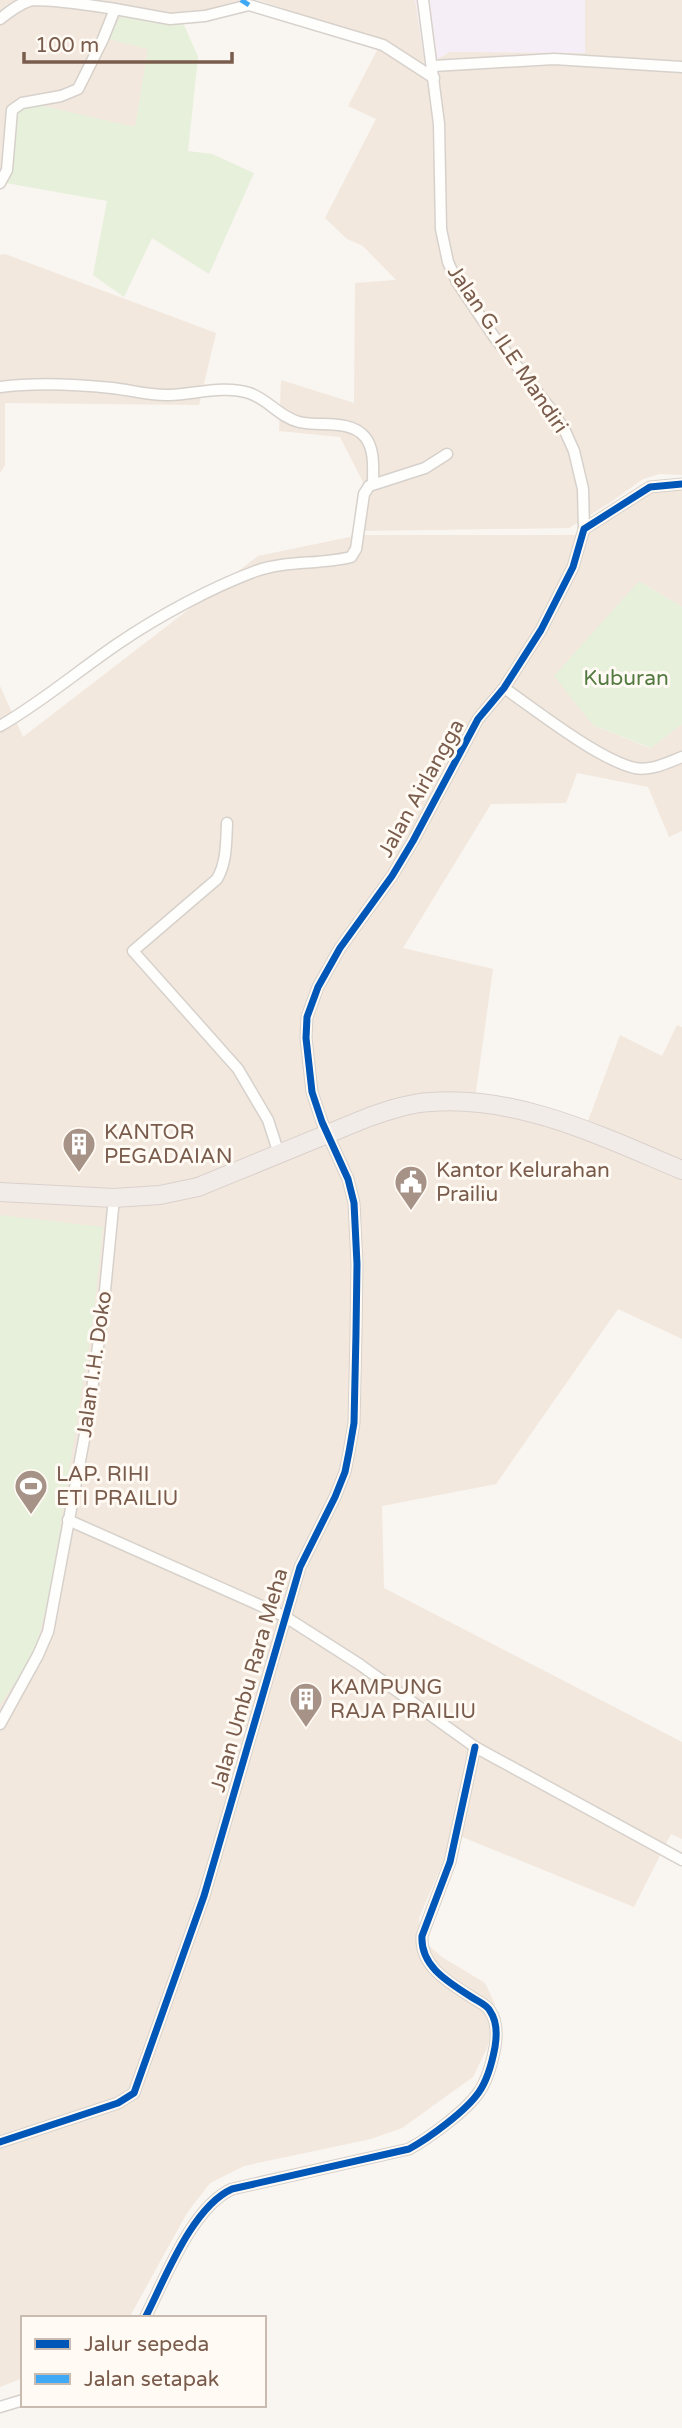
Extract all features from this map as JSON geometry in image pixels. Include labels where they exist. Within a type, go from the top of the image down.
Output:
[{"type":"highway","points":[[0,1192],[114,1198],[160,1195],[198,1187],[398,1107],[428,1102],[482,1102],[505,1106],[557,1121],[682,1170]]},
{"type":"street","points":[[0,19],[11,10],[31,1],[55,0],[179,19],[205,16],[249,5],[391,48],[434,78]]},
{"type":"street","name":"Jalan G. ILE Mandiri","points":[[423,0],[433,66],[441,159],[441,229],[448,261],[457,282],[495,338],[565,431],[574,451],[583,489],[584,530]]},
{"type":"street","points":[[0,183],[7,170],[12,110],[22,103],[61,96],[78,89],[99,49],[115,9]]},
{"type":"street","points":[[433,66],[554,60],[682,67]]},
{"type":"street","points":[[0,387],[58,383],[156,395],[225,391],[248,393],[257,396],[286,418],[302,423],[349,426],[357,431],[366,438],[370,447],[373,484]]},
{"type":"street","points":[[0,726],[26,711],[151,622],[237,579],[270,567],[351,557],[355,549],[364,494],[373,484],[418,471],[447,454]]},
{"type":"street","points":[[584,530],[650,487],[682,484]]},
{"type":"street","name":"Jalan Airlangga","points":[[328,1133],[312,1093],[307,1047],[307,1017],[318,987],[346,940],[392,876],[413,841],[478,719],[504,688],[541,630],[573,567],[584,530]]},
{"type":"street","points":[[504,688],[587,744],[625,764],[644,769],[661,766],[682,757]]},
{"type":"street","points":[[227,823],[223,870],[217,879],[133,951],[238,1069],[268,1120],[279,1154]]},
{"type":"street","name":"Jalan Umbu Rara Meha","points":[[0,2142],[118,2104],[134,2093],[204,1896],[300,1567],[345,1472],[354,1423],[357,1264],[354,1203],[348,1179],[328,1133]]},
{"type":"street","name":"Jalan I.H. Doko","points":[[0,1724],[38,1655],[47,1632],[95,1373],[114,1198]]},
{"type":"street","points":[[68,1520],[285,1616],[359,1664],[475,1747],[682,1860]]},
{"type":"street","points":[[146,2316],[202,2211],[222,2194],[232,2189],[409,2149],[427,2139],[478,2094],[493,2059],[495,2020],[488,2007],[446,1980],[429,1964],[422,1943],[422,1936],[450,1862],[475,1747]]},
{"type":"street","points":[[0,2407],[21,2401]]},
{"type":"shaded area","points":[[0,0],[245,2],[181,18],[149,48],[135,128],[21,101],[6,168],[0,181]]},
{"type":"shaded area","points":[[258,0],[682,0],[682,475],[660,474],[643,479],[569,528],[361,531],[367,490],[340,437],[279,431],[281,380],[354,403],[355,283],[396,280],[363,246],[347,239],[325,218],[376,119],[348,106],[382,41]]},
{"type":"shaded area","points":[[415,0],[585,0],[585,53],[450,52],[425,66]]},
{"type":"shaded area","points":[[5,254],[216,333],[199,405],[5,403],[5,465],[0,473],[0,255]]},
{"type":"shaded area","points":[[682,481],[682,607],[639,581],[593,725],[650,748],[682,724],[682,831],[669,837],[648,787],[577,773],[566,803],[491,804],[403,948],[493,969],[475,1099],[585,1129],[620,1035],[662,1056],[677,1025],[682,1027],[682,1339],[618,1309],[496,1484],[382,1506],[384,1588],[682,1742],[682,1839],[671,1834],[634,1907],[455,1834],[419,1918],[421,1939],[442,1957],[485,1983],[495,2004],[488,2046],[473,2077],[402,2128],[371,2139],[244,2166],[210,2183],[187,2213],[130,2316],[21,2316],[21,2379],[0,2387],[0,686],[23,737],[258,556],[359,535],[575,535],[585,525],[643,485]]},
{"type":"green space","points":[[120,17],[167,22],[181,18],[198,57],[188,151],[212,154],[254,173],[209,274],[152,238],[124,297],[93,275],[107,201],[0,182],[6,168],[8,112],[21,101],[135,127],[148,49],[108,39]]},
{"type":"green space","name":"Kuburan","points":[[639,581],[682,607],[682,724],[651,748],[593,725],[554,676]]},
{"type":"green space","name":"LAP. RIHI ETI PRAILIU","points":[[0,1215],[103,1227],[93,1319],[51,1587],[35,1653],[0,1705]]},
{"type":"marked path","points":[[241,0],[249,5]]},
{"type":"cycle path","points":[[0,2142],[118,2103],[134,2093],[204,1896],[300,1567],[345,1472],[354,1423],[357,1264],[354,1203],[348,1179],[322,1122],[312,1092],[306,1038],[307,1017],[318,987],[340,948],[392,876],[413,841],[478,719],[504,688],[541,630],[573,567],[584,529],[650,487],[682,484]]},
{"type":"cycle path","points":[[146,2316],[192,2227],[218,2198],[232,2189],[409,2149],[456,2115],[482,2087],[495,2047],[494,2019],[487,2007],[446,1980],[431,1965],[426,1957],[422,1936],[450,1862],[475,1747]]},
{"type":"place","name":"KANTOR PEGADAIAN","points":[[79,1174]]},
{"type":"place","name":"Kantor Kelurahan Prailiu","points":[[411,1212]]},
{"type":"place","name":"LAP. RIHI ETI PRAILIU","points":[[31,1516]]},
{"type":"place","name":"KAMPUNG RAJA PRAILIU","points":[[306,1729]]}]
